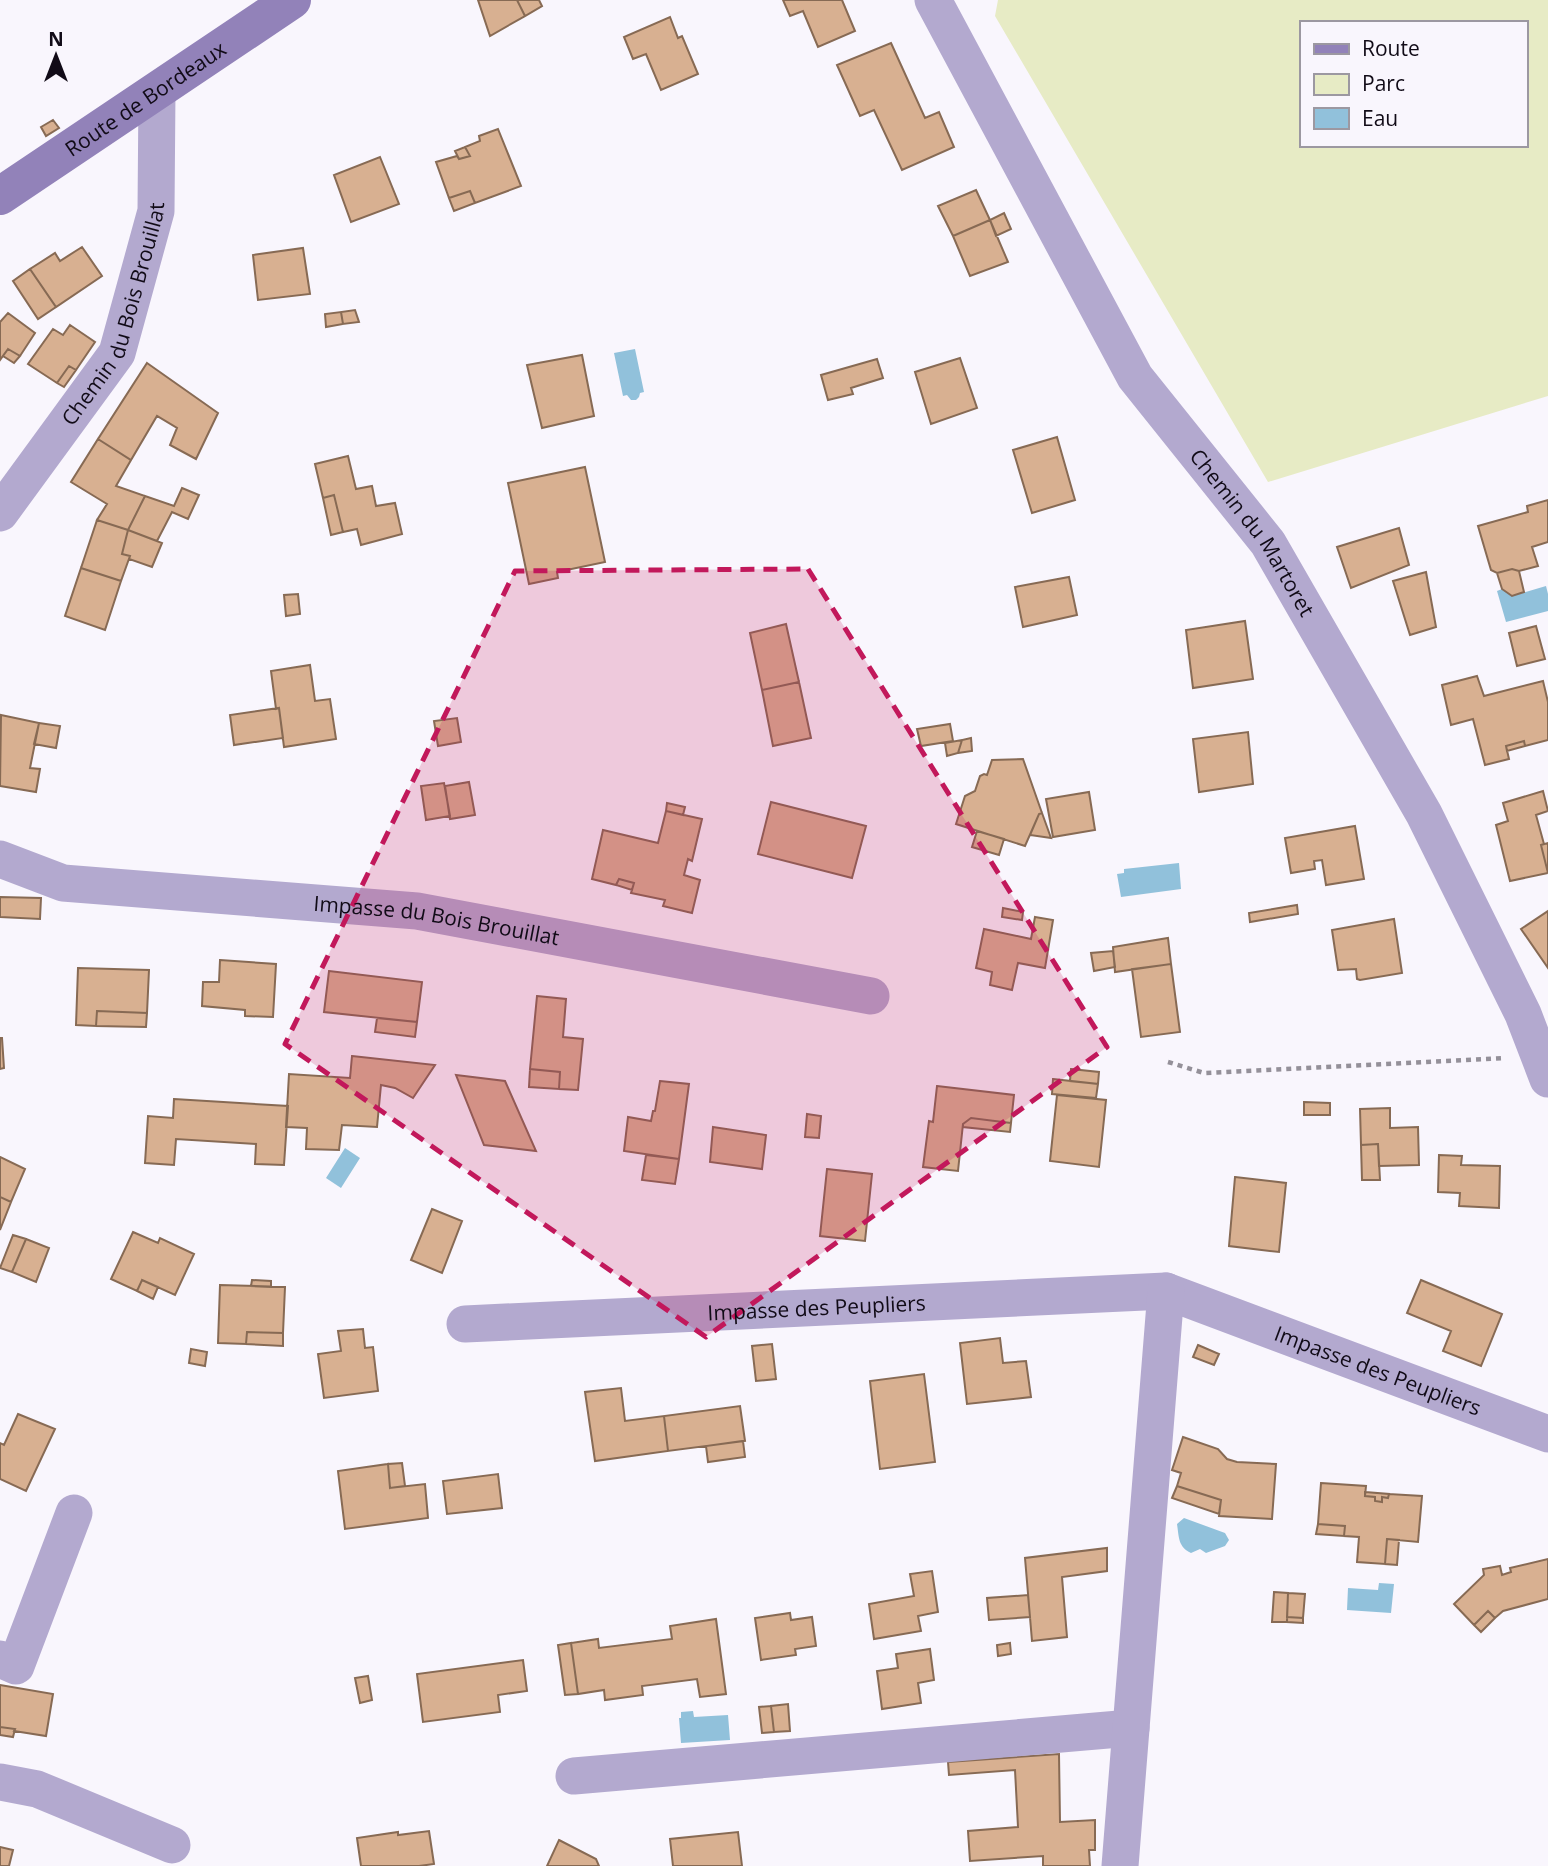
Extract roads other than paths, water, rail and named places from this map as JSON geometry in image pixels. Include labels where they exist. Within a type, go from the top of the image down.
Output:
[{"type":"main road","name":"Route de Bordeaux","points":[[0,196],[292,0]]},
{"type":"street","name":"Chemin du Martoret","points":[[933,0],[1135,377],[1268,543],[1424,814],[1523,1014],[1544,1068]]},
{"type":"street","name":"Chemin du Bois Brouillat","points":[[0,513],[117,354],[156,211],[157,91]]},
{"type":"street","name":"Impasse du Bois Brouillat","points":[[0,859],[64,883],[416,911],[871,996]]},
{"type":"street","name":"Impasse des Peupliers","points":[[465,1324],[1166,1291],[1548,1434]]},
{"type":"street","points":[[1120,1866],[1166,1291]]},
{"type":"street","points":[[0,1659],[16,1666],[74,1513]]},
{"type":"street","points":[[574,1776],[1131,1728]]},
{"type":"street","points":[[0,1782],[37,1789],[172,1845]]},
{"type":"water","points":[[635,349],[644,392],[640,393],[636,400],[631,400],[627,395],[623,396],[614,353]]},
{"type":"water","points":[[1546,586],[1548,611],[1506,622],[1497,591],[1502,589],[1512,596]]},
{"type":"water","points":[[1179,863],[1181,889],[1121,897],[1117,874],[1124,873],[1124,869]]},
{"type":"water","points":[[345,1148],[360,1158],[341,1188],[326,1178]]},
{"type":"water","points":[[1184,1518],[1225,1533],[1229,1540],[1225,1546],[1206,1553],[1200,1549],[1191,1553],[1181,1545],[1179,1537],[1177,1524]]},
{"type":"water","points":[[1379,1583],[1394,1584],[1391,1613],[1347,1610],[1348,1588],[1378,1590]]},
{"type":"water","points":[[693,1711],[694,1717],[728,1715],[730,1740],[681,1743],[681,1712]]}]
